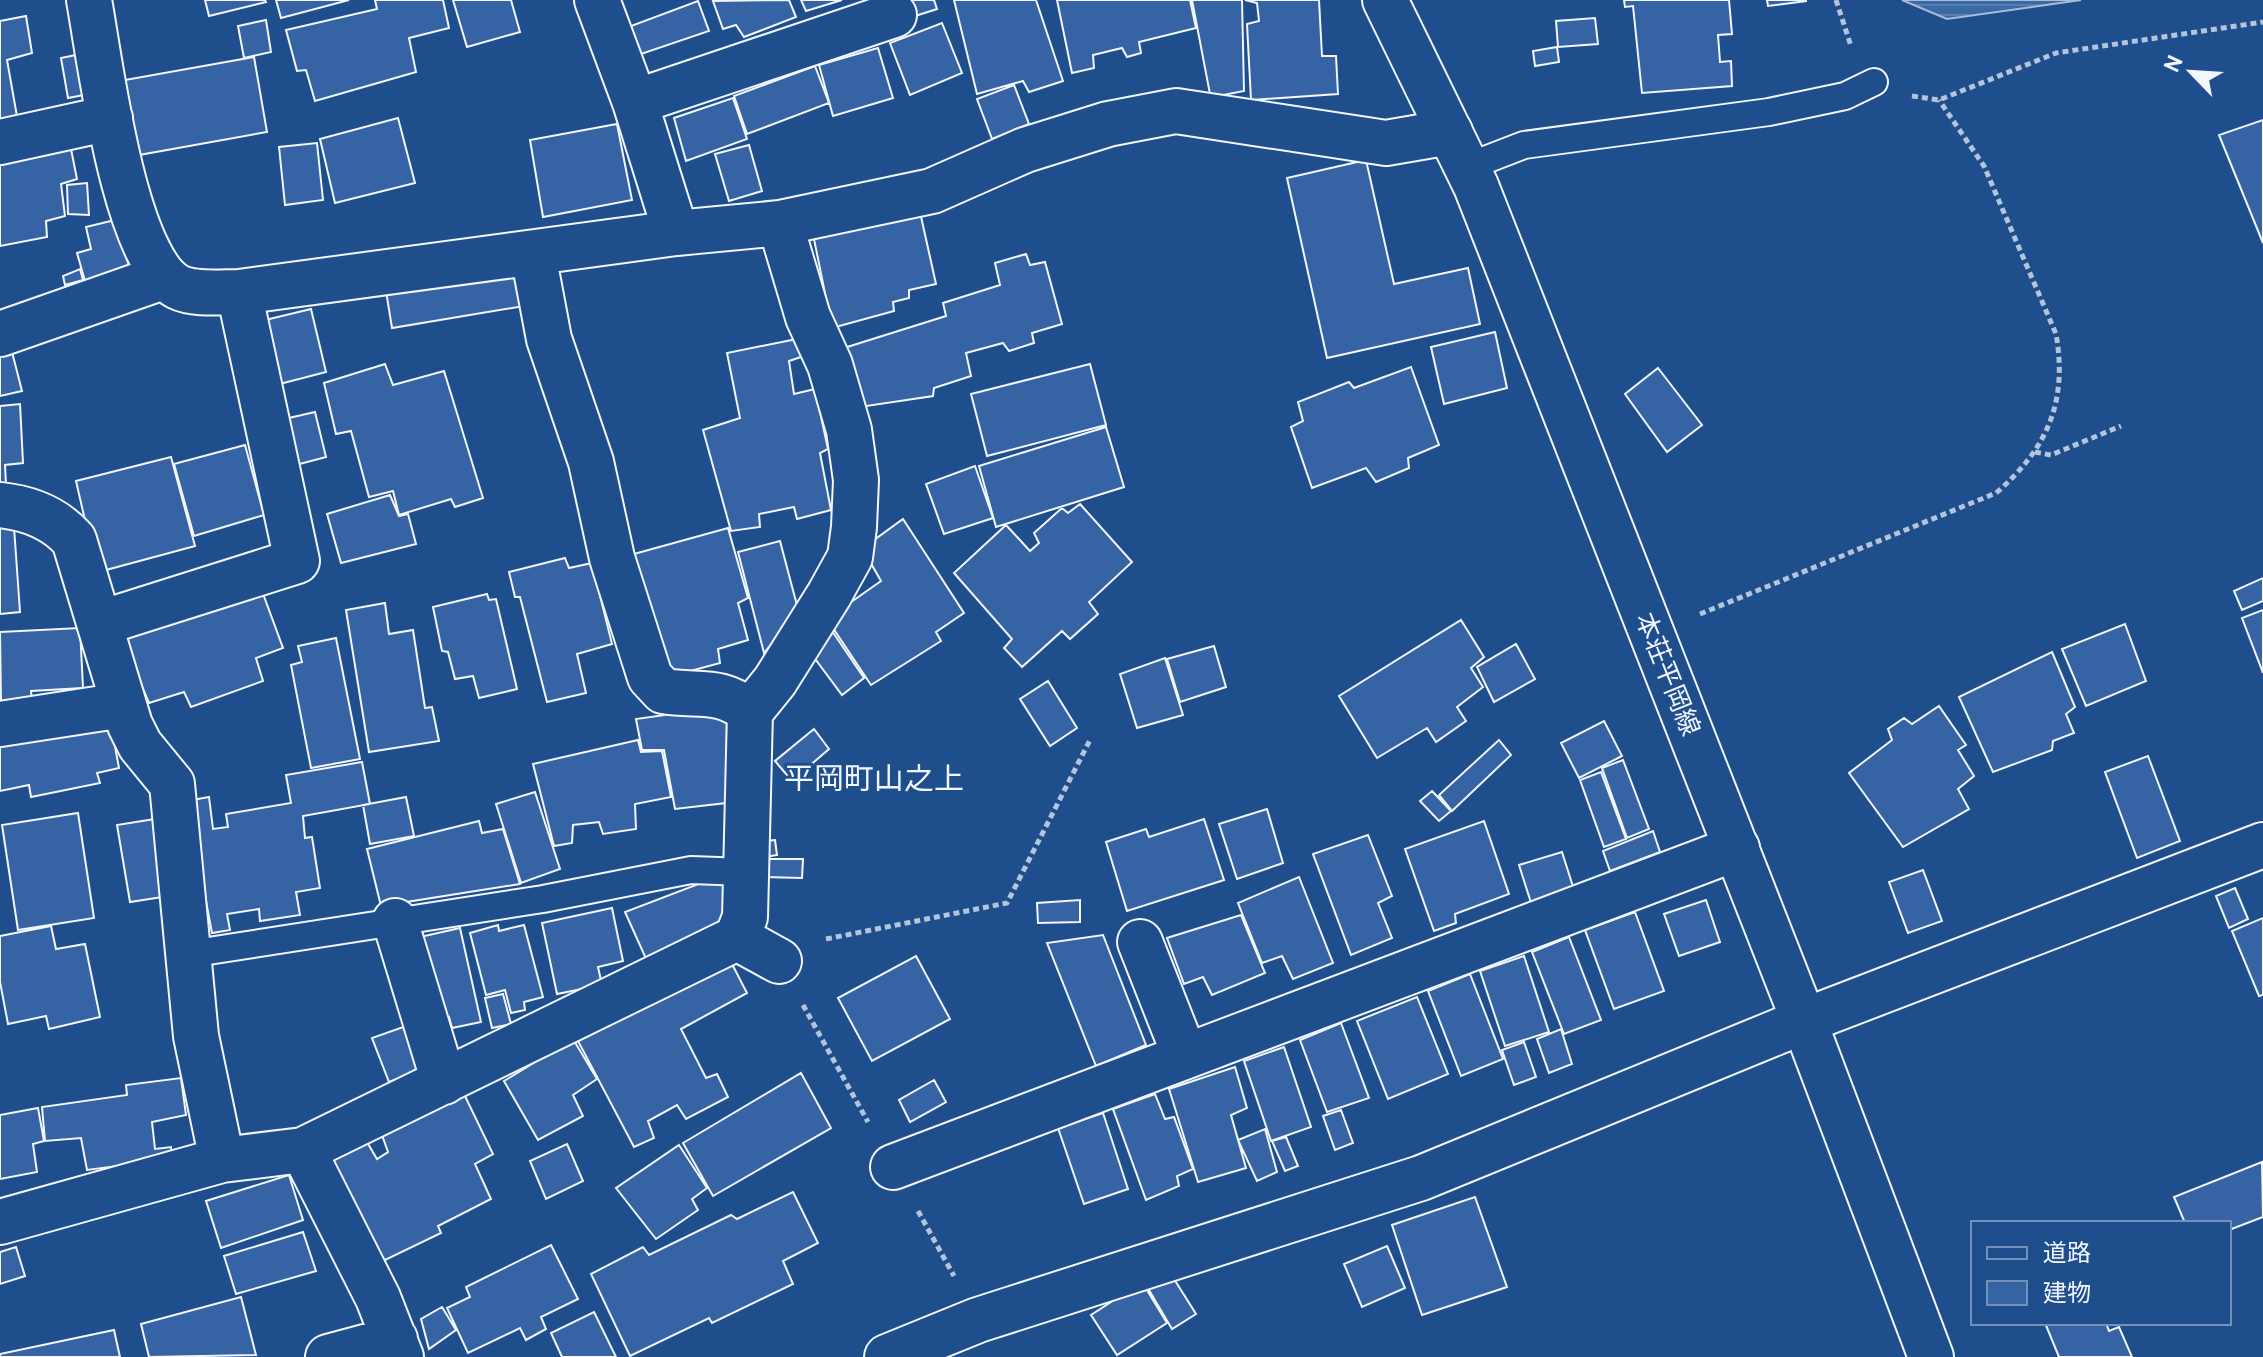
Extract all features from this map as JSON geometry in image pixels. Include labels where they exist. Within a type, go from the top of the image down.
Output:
[{"type":"street","points":[[89,0],[110,118],[138,235],[163,277],[180,288],[239,292],[676,233],[780,223],[932,191],[1025,150],[1108,124],[1176,111],[1386,143],[1459,150]]},
{"type":"street","points":[[597,0],[635,102],[676,233]]},
{"type":"street","name":"本荘平岡線","points":[[1385,0],[1459,150],[1737,848],[1931,1357]]},
{"type":"street","points":[[635,102],[894,15]]},
{"type":"street","points":[[0,142],[110,118]]},
{"type":"street","points":[[0,1222],[222,1160],[303,1150],[737,938],[745,917],[750,712],[775,681],[829,595],[850,557],[854,527],[856,480],[849,430],[830,365],[808,317],[780,223]]},
{"type":"street","points":[[533,254],[549,339],[591,462],[612,558],[650,677],[663,691],[712,693],[734,699],[750,712]]},
{"type":"street","points":[[0,334],[163,277]]},
{"type":"street","points":[[101,623],[297,561],[239,292]]},
{"type":"street","points":[[0,505],[45,517],[68,533],[82,562],[123,705],[140,745],[172,784],[196,1036],[222,1160]]},
{"type":"street","points":[[0,724],[123,705]]},
{"type":"street","points":[[887,1357],[978,1320],[1421,1178],[1804,1021],[2263,845]]},
{"type":"street","points":[[893,1167],[1737,848]]},
{"type":"street","points":[[395,921],[444,1082]]},
{"type":"street","points":[[737,938],[779,961]]},
{"type":"street","points":[[1140,942],[1185,1056]]},
{"type":"street","points":[[303,1150],[398,1348],[328,1357]]},
{"type":"lane","points":[[1459,150],[1524,145],[1769,112],[1845,96],[1874,82]]},
{"type":"lane","points":[[189,954],[543,899],[691,870],[746,872]]},
{"type":"path","points":[[1836,0],[1858,70],[1888,92],[1939,100],[2056,53],[2263,22]]},
{"type":"path","points":[[1655,641],[1696,616],[1996,493],[2027,467],[2054,416],[2060,358],[2056,334],[1984,166],[1939,100]]},
{"type":"path","points":[[2035,452],[2051,455],[2121,426]]},
{"type":"path","points":[[779,961],[836,935],[1007,903],[1090,740]]},
{"type":"water","points":[[1902,0],[2081,0],[1947,19]]},
{"type":"building","points":[[205,0],[265,0],[266,2],[209,16]]},
{"type":"building","points":[[276,0],[349,0],[281,18]]},
{"type":"building","points":[[375,0],[443,0],[449,28],[409,38],[416,72],[315,101],[306,70],[297,71],[286,30],[377,9]]},
{"type":"building","points":[[453,0],[511,0],[520,32],[467,47]]},
{"type":"building","points":[[789,0],[796,17],[744,37],[736,25],[723,29],[713,1]]},
{"type":"building","points":[[801,0],[842,0],[806,11]]},
{"type":"building","points":[[900,0],[934,0],[937,9],[906,19]]},
{"type":"building","points":[[954,0],[1036,0],[1063,81],[1029,92],[1023,81],[977,94]]},
{"type":"building","points":[[1057,0],[1190,0],[1196,28],[1139,42],[1141,53],[1127,57],[1122,48],[1093,55],[1094,68],[1072,73]]},
{"type":"building","points":[[1192,0],[1242,0],[1244,91],[1213,97],[1210,94]]},
{"type":"building","points":[[1245,0],[1319,0],[1322,56],[1336,56],[1338,94],[1251,100],[1247,24],[1259,21],[1257,3]]},
{"type":"building","points":[[1624,0],[1729,0],[1732,34],[1718,35],[1720,62],[1731,61],[1732,86],[1642,93],[1633,6],[1625,7]]},
{"type":"building","points":[[1767,0],[1806,0],[1806,1],[1768,6]]},
{"type":"building","points":[[698,1],[709,31],[641,54],[631,26]]},
{"type":"building","points":[[26,16],[32,53],[7,60],[18,122],[0,125],[0,21]]},
{"type":"building","points":[[1595,18],[1598,44],[1558,47],[1556,21]]},
{"type":"building","points":[[266,20],[271,52],[244,58],[238,26]]},
{"type":"building","points":[[942,23],[962,73],[910,95],[890,43]]},
{"type":"building","points":[[1557,47],[1559,62],[1535,66],[1533,51]]},
{"type":"building","points":[[878,48],[893,98],[833,116],[819,65]]},
{"type":"building","points":[[76,55],[84,95],[68,98],[61,58]]},
{"type":"building","points":[[254,57],[267,132],[139,155],[125,80]]},
{"type":"building","points":[[815,66],[829,103],[747,134],[734,96]]},
{"type":"building","points":[[1014,85],[1029,124],[992,139],[977,99]]},
{"type":"building","points":[[733,98],[747,139],[686,161],[674,118]]},
{"type":"building","points":[[398,118],[415,183],[335,203],[320,139]]},
{"type":"building","points":[[2263,120],[2263,243],[2219,135]]},
{"type":"building","points":[[617,124],[632,200],[543,217],[530,140]]},
{"type":"building","points":[[317,143],[323,200],[285,205],[279,147]]},
{"type":"building","points":[[70,144],[77,179],[61,184],[65,216],[46,221],[47,237],[0,246],[0,158]]},
{"type":"building","points":[[749,145],[762,191],[729,201],[715,154]]},
{"type":"building","points":[[1366,160],[1394,284],[1468,268],[1480,324],[1327,358],[1287,178]]},
{"type":"building","points":[[87,183],[89,215],[68,214],[67,185]]},
{"type":"building","points":[[920,212],[936,284],[909,290],[909,298],[893,302],[894,311],[832,328],[813,234]]},
{"type":"building","points":[[115,220],[129,266],[85,281],[77,253],[91,249],[86,227]]},
{"type":"building","points":[[1026,254],[1030,265],[1045,262],[1062,324],[1032,333],[1034,343],[1009,351],[1003,343],[966,353],[971,376],[934,388],[933,396],[860,407],[844,348],[946,316],[943,303],[1000,285],[995,263]]},
{"type":"building","points":[[517,267],[524,306],[392,328],[386,291]]},
{"type":"building","points":[[80,269],[83,280],[65,285],[63,276]]},
{"type":"building","points":[[311,309],[326,372],[272,386],[257,322]]},
{"type":"building","points":[[1495,332],[1507,388],[1444,404],[1431,347]]},
{"type":"building","points":[[797,339],[801,357],[789,361],[794,394],[815,389],[828,449],[820,453],[831,510],[797,519],[794,507],[759,514],[760,527],[731,531],[703,430],[740,418],[727,353]]},
{"type":"building","points":[[11,348],[22,391],[0,396],[0,351]]},
{"type":"building","points":[[385,364],[393,385],[444,371],[483,498],[455,507],[451,499],[399,515],[393,491],[369,497],[351,431],[336,434],[324,383]]},
{"type":"building","points":[[1090,364],[1106,425],[987,456],[971,394]]},
{"type":"building","points":[[1411,367],[1439,445],[1408,458],[1409,468],[1376,482],[1366,468],[1312,488],[1291,427],[1303,421],[1298,402],[1349,382],[1354,388]]},
{"type":"building","points":[[1658,368],[1702,425],[1667,452],[1625,394]]},
{"type":"building","points":[[20,404],[23,463],[5,465],[6,484],[0,485],[0,406]]},
{"type":"building","points":[[315,412],[326,457],[292,466],[280,420]]},
{"type":"building","points":[[1106,427],[1124,487],[996,527],[979,466]]},
{"type":"building","points":[[245,445],[264,515],[194,536],[174,464]]},
{"type":"building","points":[[171,457],[195,546],[106,570],[90,542],[76,481]]},
{"type":"building","points":[[975,466],[993,518],[944,534],[926,484]]},
{"type":"building","points":[[390,495],[399,516],[408,514],[416,544],[341,563],[327,514]]},
{"type":"building","points":[[1080,504],[1132,562],[1089,602],[1098,614],[1070,639],[1062,631],[1022,667],[1004,648],[1012,639],[954,573],[1006,525],[1030,551],[1039,543],[1034,533],[1062,508],[1068,513]]},
{"type":"building","points":[[903,519],[964,613],[936,632],[941,641],[871,685],[827,619],[881,581],[865,553],[870,543]]},
{"type":"building","points":[[14,527],[20,612],[0,614],[0,528]]},
{"type":"building","points":[[728,528],[748,598],[738,603],[748,640],[718,649],[720,663],[668,677],[634,554]]},
{"type":"building","points":[[780,541],[799,613],[764,653],[738,552]]},
{"type":"building","points":[[565,558],[569,568],[592,563],[612,644],[577,654],[586,693],[547,702],[520,597],[515,597],[509,572]]},
{"type":"building","points":[[2263,578],[2263,601],[2242,610],[2234,591]]},
{"type":"building","points":[[262,591],[283,648],[256,658],[263,681],[191,707],[184,692],[149,703],[122,640]]},
{"type":"building","points":[[487,594],[489,600],[496,599],[517,689],[479,698],[473,676],[455,679],[448,652],[442,651],[433,607]]},
{"type":"building","points":[[385,603],[389,634],[413,630],[425,708],[432,707],[439,741],[369,752],[346,610]]},
{"type":"building","points":[[2263,610],[2263,673],[2242,618]]},
{"type":"building","points":[[1461,620],[1484,657],[1471,668],[1483,687],[1457,707],[1466,721],[1436,742],[1427,728],[1377,758],[1339,696]]},
{"type":"building","points":[[2125,624],[2146,681],[2086,706],[2062,649]]},
{"type":"building","points":[[80,628],[83,688],[31,691],[32,700],[1,701],[0,632]]},
{"type":"building","points":[[830,628],[864,678],[842,695],[813,656]]},
{"type":"building","points":[[336,638],[360,759],[311,768],[291,665],[302,662],[298,646]]},
{"type":"building","points":[[1516,644],[1535,679],[1494,702],[1477,667]]},
{"type":"building","points":[[1214,646],[1226,687],[1180,702],[1167,659]]},
{"type":"building","points":[[2052,652],[2075,707],[2066,714],[2074,733],[2053,741],[2052,750],[1993,772],[1959,697]]},
{"type":"building","points":[[1165,658],[1183,715],[1137,728],[1120,674]]},
{"type":"building","points":[[1048,681],[1077,728],[1050,746],[1020,699]]},
{"type":"building","points":[[1939,706],[1966,745],[1958,750],[1974,776],[1958,789],[1969,809],[1903,847],[1849,773],[1892,740],[1888,729],[1904,718],[1912,724]]},
{"type":"building","points":[[700,710],[727,715],[726,803],[675,809],[664,750],[642,750],[636,719]]},
{"type":"building","points":[[1604,721],[1622,756],[1579,778],[1561,743]]},
{"type":"building","points":[[111,725],[119,768],[97,773],[100,783],[31,797],[29,785],[0,791],[0,746]]},
{"type":"building","points":[[814,729],[829,749],[792,781],[775,761]]},
{"type":"building","points":[[638,740],[641,752],[662,751],[671,797],[635,804],[636,829],[603,834],[599,822],[573,825],[572,843],[554,846],[533,764]]},
{"type":"building","points":[[1499,740],[1511,755],[1452,811],[1439,795]]},
{"type":"building","points":[[2148,756],[2180,841],[2137,858],[2105,772]]},
{"type":"building","points":[[1623,760],[1649,829],[1627,838],[1602,768]]},
{"type":"building","points":[[362,762],[370,804],[303,816],[305,838],[312,837],[320,888],[296,892],[300,915],[260,921],[259,909],[227,914],[230,930],[212,933],[187,801],[209,797],[213,829],[228,827],[226,814],[291,803],[286,775]]},
{"type":"building","points":[[1601,772],[1626,839],[1604,847],[1580,780]]},
{"type":"building","points":[[1432,791],[1451,811],[1439,821],[1420,801]]},
{"type":"building","points":[[535,792],[560,869],[521,883],[496,804]]},
{"type":"building","points":[[406,797],[414,836],[370,844],[363,805]]},
{"type":"building","points":[[1267,809],[1283,863],[1237,879],[1219,824]]},
{"type":"building","points":[[78,813],[94,918],[18,930],[2,825]]},
{"type":"building","points":[[155,819],[169,896],[130,902],[117,825]]},
{"type":"building","points":[[1204,819],[1224,880],[1127,911],[1106,842],[1146,829],[1149,837]]},
{"type":"building","points":[[479,821],[482,833],[503,829],[520,884],[381,906],[367,849]]},
{"type":"building","points":[[1484,821],[1509,894],[1455,914],[1456,923],[1434,931],[1405,849]]},
{"type":"building","points":[[1653,831],[1660,852],[1610,871],[1603,851]]},
{"type":"building","points":[[1368,835],[1392,896],[1378,903],[1392,938],[1351,955],[1313,854]]},
{"type":"building","points":[[775,840],[777,855],[765,857],[765,841]]},
{"type":"building","points":[[1562,852],[1576,896],[1533,909],[1519,865]]},
{"type":"building","points":[[765,859],[803,859],[802,878],[764,877]]},
{"type":"building","points":[[1923,870],[1942,921],[1908,933],[1889,882]]},
{"type":"building","points":[[1299,877],[1333,963],[1293,979],[1282,956],[1262,963],[1238,903]]},
{"type":"building","points":[[714,878],[735,887],[719,924],[647,961],[625,912]]},
{"type":"building","points":[[2235,888],[2248,919],[2229,928],[2216,896]]},
{"type":"building","points":[[1080,900],[1080,922],[1038,923],[1037,903]]},
{"type":"building","points":[[1706,900],[1720,942],[1679,956],[1664,914]]},
{"type":"building","points":[[612,908],[623,961],[598,967],[602,985],[557,994],[542,923]]},
{"type":"building","points":[[1635,912],[1664,991],[1614,1009],[1585,930]]},
{"type":"building","points":[[1241,915],[1265,973],[1212,995],[1203,977],[1184,984],[1167,938]]},
{"type":"building","points":[[2263,918],[2263,995],[2259,996],[2232,931]]},
{"type":"building","points":[[498,925],[499,931],[524,925],[543,997],[524,1002],[525,1010],[511,1013],[505,990],[486,995],[470,933]]},
{"type":"building","points":[[51,926],[56,949],[85,944],[100,1017],[49,1029],[46,1016],[8,1024],[0,982],[0,936]]},
{"type":"building","points":[[460,928],[481,1022],[452,1028],[449,1017],[438,1019],[420,937]]},
{"type":"building","points":[[1103,935],[1146,1045],[1096,1066],[1047,943]]},
{"type":"building","points":[[1569,937],[1601,1020],[1564,1034],[1532,952]]},
{"type":"building","points":[[916,956],[950,1019],[872,1061],[838,998]]},
{"type":"building","points":[[1524,956],[1549,1032],[1505,1046],[1480,971]]},
{"type":"building","points":[[732,964],[747,993],[681,1029],[706,1078],[717,1074],[728,1097],[686,1119],[677,1105],[648,1121],[654,1138],[634,1147],[578,1041]]},
{"type":"building","points":[[1470,974],[1503,1059],[1461,1076],[1428,991]]},
{"type":"building","points":[[503,994],[511,1024],[492,1028],[485,998]]},
{"type":"building","points":[[1417,997],[1448,1074],[1388,1099],[1357,1021]]},
{"type":"building","points":[[1341,1023],[1369,1098],[1327,1112],[1300,1040]]},
{"type":"building","points":[[406,1026],[422,1070],[389,1082],[372,1038]]},
{"type":"building","points":[[1561,1029],[1572,1064],[1549,1073],[1537,1039]]},
{"type":"building","points":[[573,1039],[597,1079],[573,1095],[583,1116],[538,1140],[504,1081]]},
{"type":"building","points":[[1524,1042],[1536,1077],[1514,1085],[1502,1050]]},
{"type":"building","points":[[1284,1047],[1311,1127],[1271,1141],[1244,1061]]},
{"type":"building","points":[[1235,1067],[1247,1108],[1231,1115],[1246,1168],[1198,1182],[1169,1089]]},
{"type":"building","points":[[801,1073],[831,1128],[713,1196],[683,1143]]},
{"type":"building","points":[[181,1078],[186,1115],[152,1122],[155,1149],[171,1147],[172,1159],[87,1170],[81,1138],[45,1141],[42,1107],[127,1095],[126,1085]]},
{"type":"building","points":[[934,1080],[946,1102],[910,1122],[899,1100]]},
{"type":"building","points":[[464,1094],[493,1154],[475,1164],[491,1199],[438,1226],[441,1233],[381,1262],[330,1160],[364,1137],[377,1159],[388,1152],[382,1135]]},
{"type":"building","points":[[1155,1094],[1165,1119],[1174,1117],[1193,1169],[1177,1176],[1179,1186],[1146,1200],[1113,1109]]},
{"type":"building","points":[[38,1108],[44,1141],[33,1144],[37,1172],[0,1179],[0,1115]]},
{"type":"building","points":[[1341,1110],[1353,1143],[1335,1150],[1323,1116]]},
{"type":"building","points":[[1103,1113],[1128,1189],[1084,1204],[1058,1128]]},
{"type":"building","points":[[1265,1129],[1277,1172],[1257,1181],[1238,1140]]},
{"type":"building","points":[[1286,1137],[1298,1166],[1285,1171],[1272,1141]]},
{"type":"building","points":[[567,1144],[583,1181],[546,1199],[530,1161]]},
{"type":"building","points":[[679,1145],[707,1188],[692,1199],[698,1210],[656,1239],[616,1188]]},
{"type":"building","points":[[2262,1162],[2263,1217],[2231,1229],[2231,1221],[2184,1221],[2174,1197]]},
{"type":"building","points":[[289,1175],[303,1220],[221,1248],[206,1201]]},
{"type":"building","points":[[793,1192],[818,1243],[783,1261],[793,1284],[712,1323],[709,1318],[630,1356],[591,1274],[643,1247],[649,1255],[731,1215],[737,1219]]},
{"type":"building","points":[[1475,1197],[1507,1287],[1422,1315],[1392,1225]]},
{"type":"building","points":[[303,1232],[316,1271],[236,1294],[224,1256]]},
{"type":"building","points":[[551,1245],[578,1299],[541,1317],[546,1329],[526,1340],[520,1328],[468,1353],[447,1308],[470,1297],[466,1287]]},
{"type":"building","points":[[1387,1246],[1405,1288],[1362,1307],[1344,1264]]},
{"type":"building","points":[[16,1247],[25,1276],[0,1284],[0,1252]]},
{"type":"building","points":[[1169,1271],[1196,1314],[1172,1329],[1146,1285]]},
{"type":"building","points":[[1142,1282],[1167,1323],[1117,1355],[1091,1315]]},
{"type":"building","points":[[241,1297],[256,1355],[149,1357],[141,1324]]},
{"type":"building","points":[[442,1307],[456,1330],[429,1349],[421,1319]]},
{"type":"building","points":[[594,1312],[616,1357],[562,1357],[551,1333]]},
{"type":"building","points":[[2046,1325],[2107,1325],[2109,1331],[2119,1327],[2132,1357],[2059,1357]]},
{"type":"building","points":[[114,1330],[120,1357],[0,1357],[0,1354]]},
{"type":"district","name":"平岡町山之上","points":[[874,779]]}]
